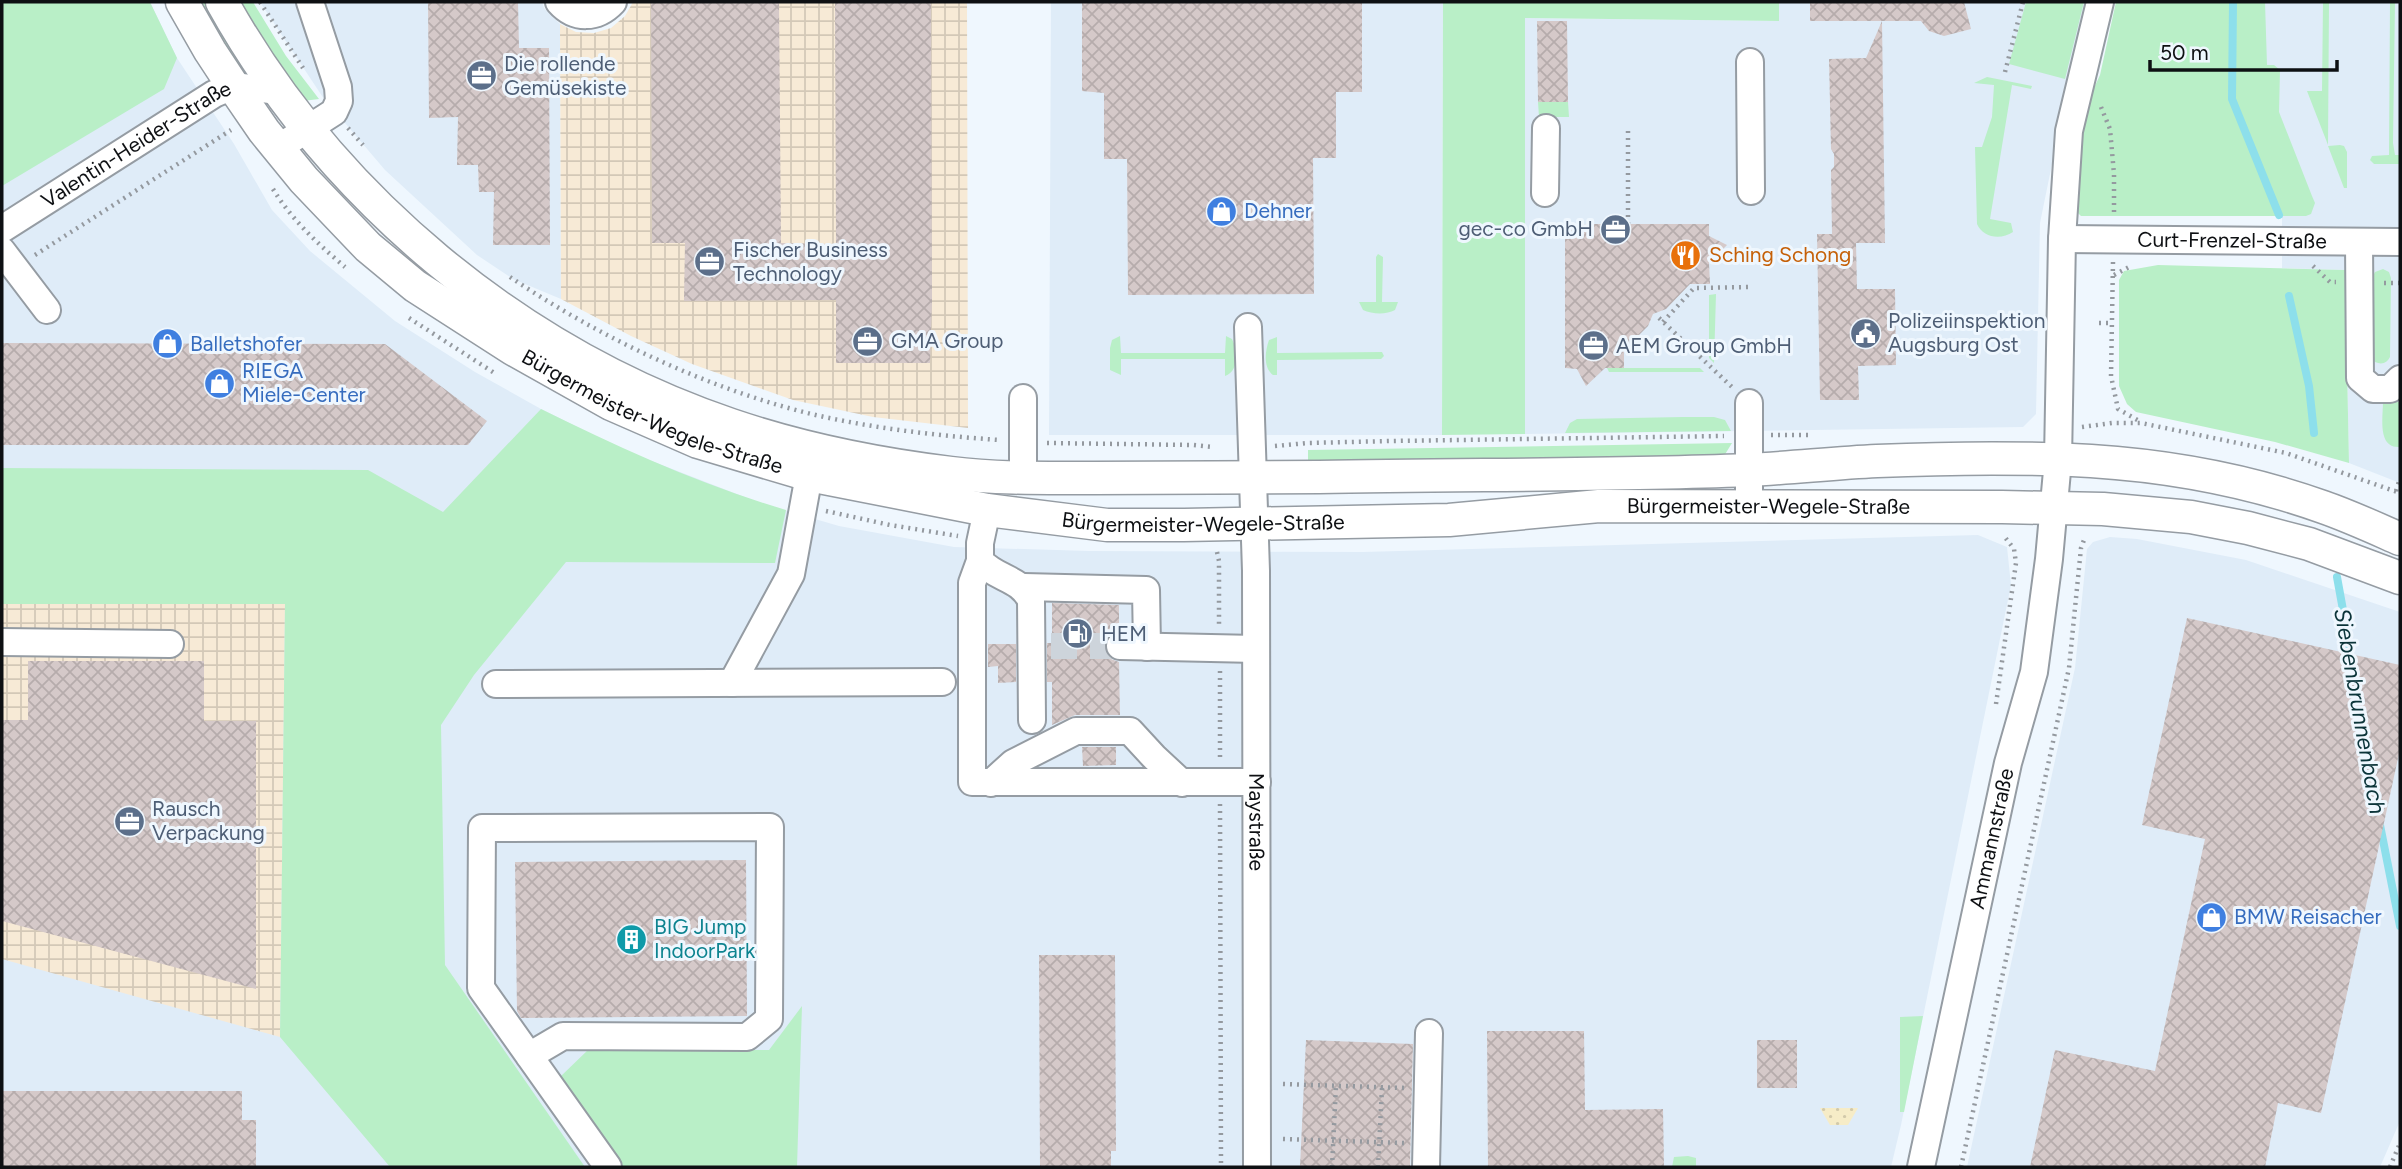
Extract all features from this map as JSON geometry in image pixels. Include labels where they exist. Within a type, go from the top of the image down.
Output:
[{"type":"main road","name":"Bürgermeister-Wegele-Straße","points":[[182,2],[209,51],[278,148],[332,211],[368,247],[415,285],[513,349],[611,404],[686,436],[757,461],[809,475],[987,510],[1107,524],[1449,520],[1599,506],[1749,505],[2106,510],[2191,517],[2248,528],[2309,544],[2400,578]]},
{"type":"main road","name":"Bürgermeister-Wegele-Straße","points":[[222,2],[279,91],[308,127],[405,232],[482,296],[522,324],[641,389],[730,425],[839,455],[956,474],[1023,478],[1255,478],[1749,470],[1878,461],[2096,461],[2168,469],[2255,487],[2326,508],[2400,539]]},
{"type":"street","points":[[278,148],[334,112],[339,101],[338,87],[310,2]]},
{"type":"street","points":[[559,2],[574,13],[585,16],[596,14],[613,2]]},
{"type":"street","points":[[2053,508],[2058,460],[2063,239],[2069,131],[2099,2]]},
{"type":"street","points":[[1750,62],[1751,191]]},
{"type":"street","name":"Valentin-Heider-Straße","points":[[2,229],[202,102],[233,86],[279,91]]},
{"type":"street","points":[[1545,128],[1545,193]]},
{"type":"street","name":"Curt-Frenzel-Straße","points":[[2063,239],[2400,242]]},
{"type":"street","points":[[2359,242],[2360,378],[2374,389],[2390,389],[2400,379]]},
{"type":"street","points":[[8,259],[47,310]]},
{"type":"street","name":"Maystraße","points":[[1248,327],[1255,478],[1257,1167]]},
{"type":"street","points":[[1023,398],[1023,478]]},
{"type":"street","points":[[1749,403],[1749,505]]},
{"type":"street","points":[[732,683],[791,574],[809,475]]},
{"type":"street","name":"Ammannstraße","points":[[1921,1167],[2008,763],[2034,672],[2053,508]]},
{"type":"street","points":[[987,510],[979,544],[980,561],[972,583],[972,782],[1257,782]]},
{"type":"street","points":[[980,561],[988,569],[1024,587],[1146,590],[1147,647]]},
{"type":"street","points":[[1024,587],[1031,600],[1041,646],[1031,720]]},
{"type":"street","points":[[2,642],[170,644]]},
{"type":"street","points":[[1120,646],[1256,649]]},
{"type":"street","points":[[496,684],[942,682]]},
{"type":"street","points":[[991,783],[1013,763],[1076,731],[1130,731],[1182,783]]},
{"type":"street","points":[[529,1056],[563,1037],[747,1037],[769,1019],[770,827],[482,828],[481,988],[529,1056],[608,1167]]},
{"type":"street","points":[[1426,1155],[1429,1033]]},
{"type":"path","points":[[2005,72],[2023,2]]},
{"type":"path","points":[[8,259],[197,153],[235,127]]},
{"type":"path","points":[[1628,128],[1628,224]]},
{"type":"path","points":[[1749,403],[1661,320],[1694,288],[1750,287]]},
{"type":"path","points":[[2099,323],[2112,323]]},
{"type":"path","points":[[2400,478],[2396,491],[2400,493]]},
{"type":"path","points":[[1961,1167],[2069,668],[2084,540]]},
{"type":"path","points":[[1219,561],[1221,1167]]},
{"type":"path","points":[[1283,1084],[1427,1089]]},
{"type":"path","points":[[1332,1167],[1336,1086]]},
{"type":"path","points":[[1378,1167],[1382,1087]]},
{"type":"path","points":[[1283,1139],[1334,1141],[1426,1155]]},
{"type":"path","points":[[2389,1167],[2400,1143]]},
{"type":"shaded area","points":[[2,2],[150,2],[177,58],[234,144],[272,210],[310,251],[395,321],[475,372],[541,409],[626,451],[760,503],[839,526],[954,547],[1089,551],[1363,552],[1978,535],[2007,547],[2011,585],[1891,1167],[2,1167]]},
{"type":"shaded area","points":[[260,2],[542,2],[544,8],[560,24],[561,299],[513,279],[477,255],[385,170],[322,96]]},
{"type":"shaded area","points":[[633,2],[967,2],[968,428],[873,417],[793,400],[692,364],[561,299],[560,24],[576,32],[594,33],[611,28],[625,16]]},
{"type":"shaded area","points":[[1051,2],[1443,2],[1442,435],[1049,435]]},
{"type":"shaded area","points":[[1779,2],[2085,2],[2040,223],[2036,414],[2023,427],[1525,434],[1525,18],[1778,21]]},
{"type":"shaded area","points":[[2238,2],[2400,2],[2400,483],[2349,463],[2345,270],[2282,268],[2282,194]]},
{"type":"shaded area","name":"BMW Reisacher","points":[[2110,537],[2137,539],[2246,560],[2400,612],[2400,1121],[2380,1167],[1967,1167],[2075,668],[2087,549],[2093,542]]},
{"type":"shaded area","name":"Rausch Verpackung","points":[[2,604],[285,604],[280,1037],[2,959]]},
{"type":"green space","points":[[2,2],[150,2],[177,58],[164,89],[2,186]]},
{"type":"green space","points":[[194,2],[206,2],[253,81],[244,79]]},
{"type":"green space","points":[[235,2],[253,2],[286,56],[319,99],[303,101]]},
{"type":"green space","points":[[1443,2],[1779,2],[1779,21],[1525,18],[1525,434],[1442,435]]},
{"type":"green space","points":[[2026,2],[2084,2],[2065,79],[2009,64]]},
{"type":"green space","points":[[2116,2],[2265,2],[2267,65],[2274,65],[2280,70],[2279,112],[2315,203],[2311,214],[2081,216],[2074,209],[2081,136],[2088,101],[2100,75]]},
{"type":"green space","points":[[2323,2],[2329,2],[2328,145],[2307,91],[2322,91]]},
{"type":"green space","points":[[2390,2],[2395,2],[2393,143],[2395,155],[2400,155],[2400,164],[2374,164],[2370,160],[2372,156],[2389,155]]},
{"type":"green space","points":[[1987,77],[2032,86],[2031,89],[2012,85],[1990,219],[2011,223],[2013,232],[1998,237],[1983,232],[1977,224],[1975,147],[1982,147],[1992,117],[1994,85],[1974,83]]},
{"type":"green space","points":[[1538,102],[1568,102],[1569,117],[1539,117]]},
{"type":"green space","points":[[2328,146],[2344,146],[2347,152],[2347,188],[2344,188]]},
{"type":"green space","points":[[1378,254],[1383,257],[1382,302],[1398,302],[1395,310],[1391,312],[1375,313],[1363,310],[1359,302],[1376,302]]},
{"type":"green space","points":[[2158,265],[2345,270],[2349,463],[2275,442],[2136,412],[2127,404],[2119,386],[2119,280],[2124,271]]},
{"type":"green space","points":[[2383,269],[2389,272],[2391,278],[2390,357],[2386,362],[2380,363],[2375,362],[2372,356],[2372,278],[2375,272]]},
{"type":"green space","points":[[1716,294],[1714,363],[1709,358],[1709,295]]},
{"type":"green space","points":[[1120,336],[1121,353],[1225,353],[1226,336],[1232,339],[1234,344],[1235,365],[1225,376],[1225,359],[1121,359],[1121,375],[1110,370],[1112,340]]},
{"type":"green space","points":[[1277,337],[1277,353],[1382,352],[1384,356],[1381,359],[1277,360],[1277,375],[1273,375],[1266,364],[1266,354],[1269,340]]},
{"type":"green space","points":[[1607,368],[1700,368],[1704,372],[1609,372]]},
{"type":"green space","points":[[2383,402],[2400,402],[2400,447],[2388,443],[2385,438],[2382,423]]},
{"type":"green space","points":[[541,409],[661,465],[786,510],[775,563],[566,562],[474,675],[441,725],[445,965],[585,1167],[390,1167],[280,1037],[285,604],[2,604],[2,468],[368,470],[443,512]]},
{"type":"green space","points":[[1714,417],[1725,420],[1731,431],[1565,433],[1570,423],[1577,419]]},
{"type":"green space","points":[[1732,443],[1724,456],[1308,466],[1308,450]]},
{"type":"green space","points":[[802,1006],[797,1167],[622,1167],[560,1077],[589,1049],[769,1050]]},
{"type":"green space","points":[[1923,1016],[1904,1112],[1900,1112],[1900,1017]]},
{"type":"green space","points":[[1674,1157],[1696,1158],[1696,1167],[1672,1167]]},
{"type":"sand","points":[[1820,1108],[1858,1108],[1848,1125],[1830,1125]]},
{"type":"building","points":[[428,2],[518,2],[519,48],[549,48],[550,245],[493,245],[494,192],[479,192],[478,165],[457,165],[458,117],[429,118]]},
{"type":"building","points":[[651,2],[779,2],[781,243],[836,244],[835,2],[931,2],[930,363],[836,363],[836,300],[684,301],[685,243],[652,243]]},
{"type":"building","points":[[1082,2],[1362,2],[1362,92],[1336,92],[1336,158],[1313,158],[1314,294],[1128,295],[1127,159],[1104,159],[1104,93],[1082,91]]},
{"type":"building","points":[[1810,2],[1964,2],[1971,29],[1944,36],[1929,31],[1921,21],[1810,21]]},
{"type":"building","points":[[1537,21],[1567,21],[1568,102],[1538,102]]},
{"type":"building","points":[[1882,21],[1885,243],[1856,243],[1857,289],[1895,289],[1896,365],[1858,366],[1859,400],[1820,400],[1817,234],[1832,234],[1831,170],[1834,167],[1834,154],[1831,149],[1829,59],[1866,58]]},
{"type":"building","points":[[1565,224],[1709,224],[1709,236],[1727,245],[1709,263],[1710,284],[1690,284],[1666,309],[1653,314],[1648,326],[1624,350],[1624,368],[1605,368],[1586,386],[1577,369],[1565,368]]},
{"type":"building","name":"RIEGA Miele-Center","points":[[2,343],[385,344],[487,421],[468,445],[2,445]]},
{"type":"building","points":[[1052,603],[1119,605],[1119,630],[1107,637],[1104,646],[1111,659],[1119,662],[1120,715],[1075,715],[1052,725],[1052,682],[1047,682],[1047,643],[1052,643]]},
{"type":"building","points":[[2187,618],[2400,665],[2400,749],[2321,1113],[2278,1103],[2265,1167],[2030,1167],[2055,1050],[2155,1071],[2205,839],[2142,825]]},
{"type":"building","points":[[988,644],[1016,644],[1016,682],[998,683],[998,666],[988,667]]},
{"type":"building","name":"Rausch Verpackung","points":[[28,661],[204,661],[204,721],[256,721],[256,989],[2,921],[2,720],[28,720]]},
{"type":"building","points":[[1082,747],[1116,747],[1116,765],[1083,766]]},
{"type":"building","name":"BIG Jump IndoorPark","points":[[746,860],[747,1016],[521,1018],[517,1011],[515,862]]},
{"type":"building","points":[[1039,955],[1115,955],[1116,1151],[1111,1151],[1111,1167],[1040,1167]]},
{"type":"building","points":[[1487,1031],[1584,1031],[1585,1110],[1663,1109],[1664,1167],[1488,1167]]},
{"type":"building","points":[[1306,1040],[1413,1044],[1410,1167],[1300,1167]]},
{"type":"building","points":[[1757,1040],[1797,1040],[1797,1088],[1757,1088]]},
{"type":"building","points":[[2,1091],[242,1091],[242,1120],[256,1120],[256,1167],[2,1167]]},
{"type":"waterway","name":"Siebenbrunnenbach","points":[[2233,2],[2232,99],[2279,215]]},
{"type":"waterway","name":"Siebenbrunnenbach","points":[[2289,296],[2309,386],[2314,433]]},
{"type":"waterway","name":"Siebenbrunnenbach","points":[[2337,577],[2350,664]]},
{"type":"waterway","name":"Siebenbrunnenbach","points":[[2380,825],[2400,926]]},
{"type":"tunnel","points":[[1051,646],[1120,646]]},
{"type":"place","name":"Die rollende Gemüsekiste","points":[[481,76]]},
{"type":"place","name":"Dehner","points":[[1221,211]]},
{"type":"place","name":"gec-co GmbH","points":[[1616,229]]},
{"type":"place","name":"Sching Schong","points":[[1686,255]]},
{"type":"place","name":"Fischer Business Technology","points":[[710,262]]},
{"type":"place","name":"Polizeiinspektion Augsburg Ost","points":[[1865,333]]},
{"type":"place","name":"GMA Group","points":[[868,341]]},
{"type":"place","name":"Balletshofer","points":[[167,344]]},
{"type":"place","name":"AEM Group GmbH","points":[[1593,346]]},
{"type":"place","name":"RIEGA Miele-Center","points":[[219,383]]},
{"type":"place","name":"HEM","points":[[1078,634]]},
{"type":"place","name":"Rausch Verpackung","points":[[129,821]]},
{"type":"place","name":"BMW Reisacher","points":[[2211,917]]},
{"type":"place","name":"BIG Jump IndoorPark","points":[[631,939]]}]
